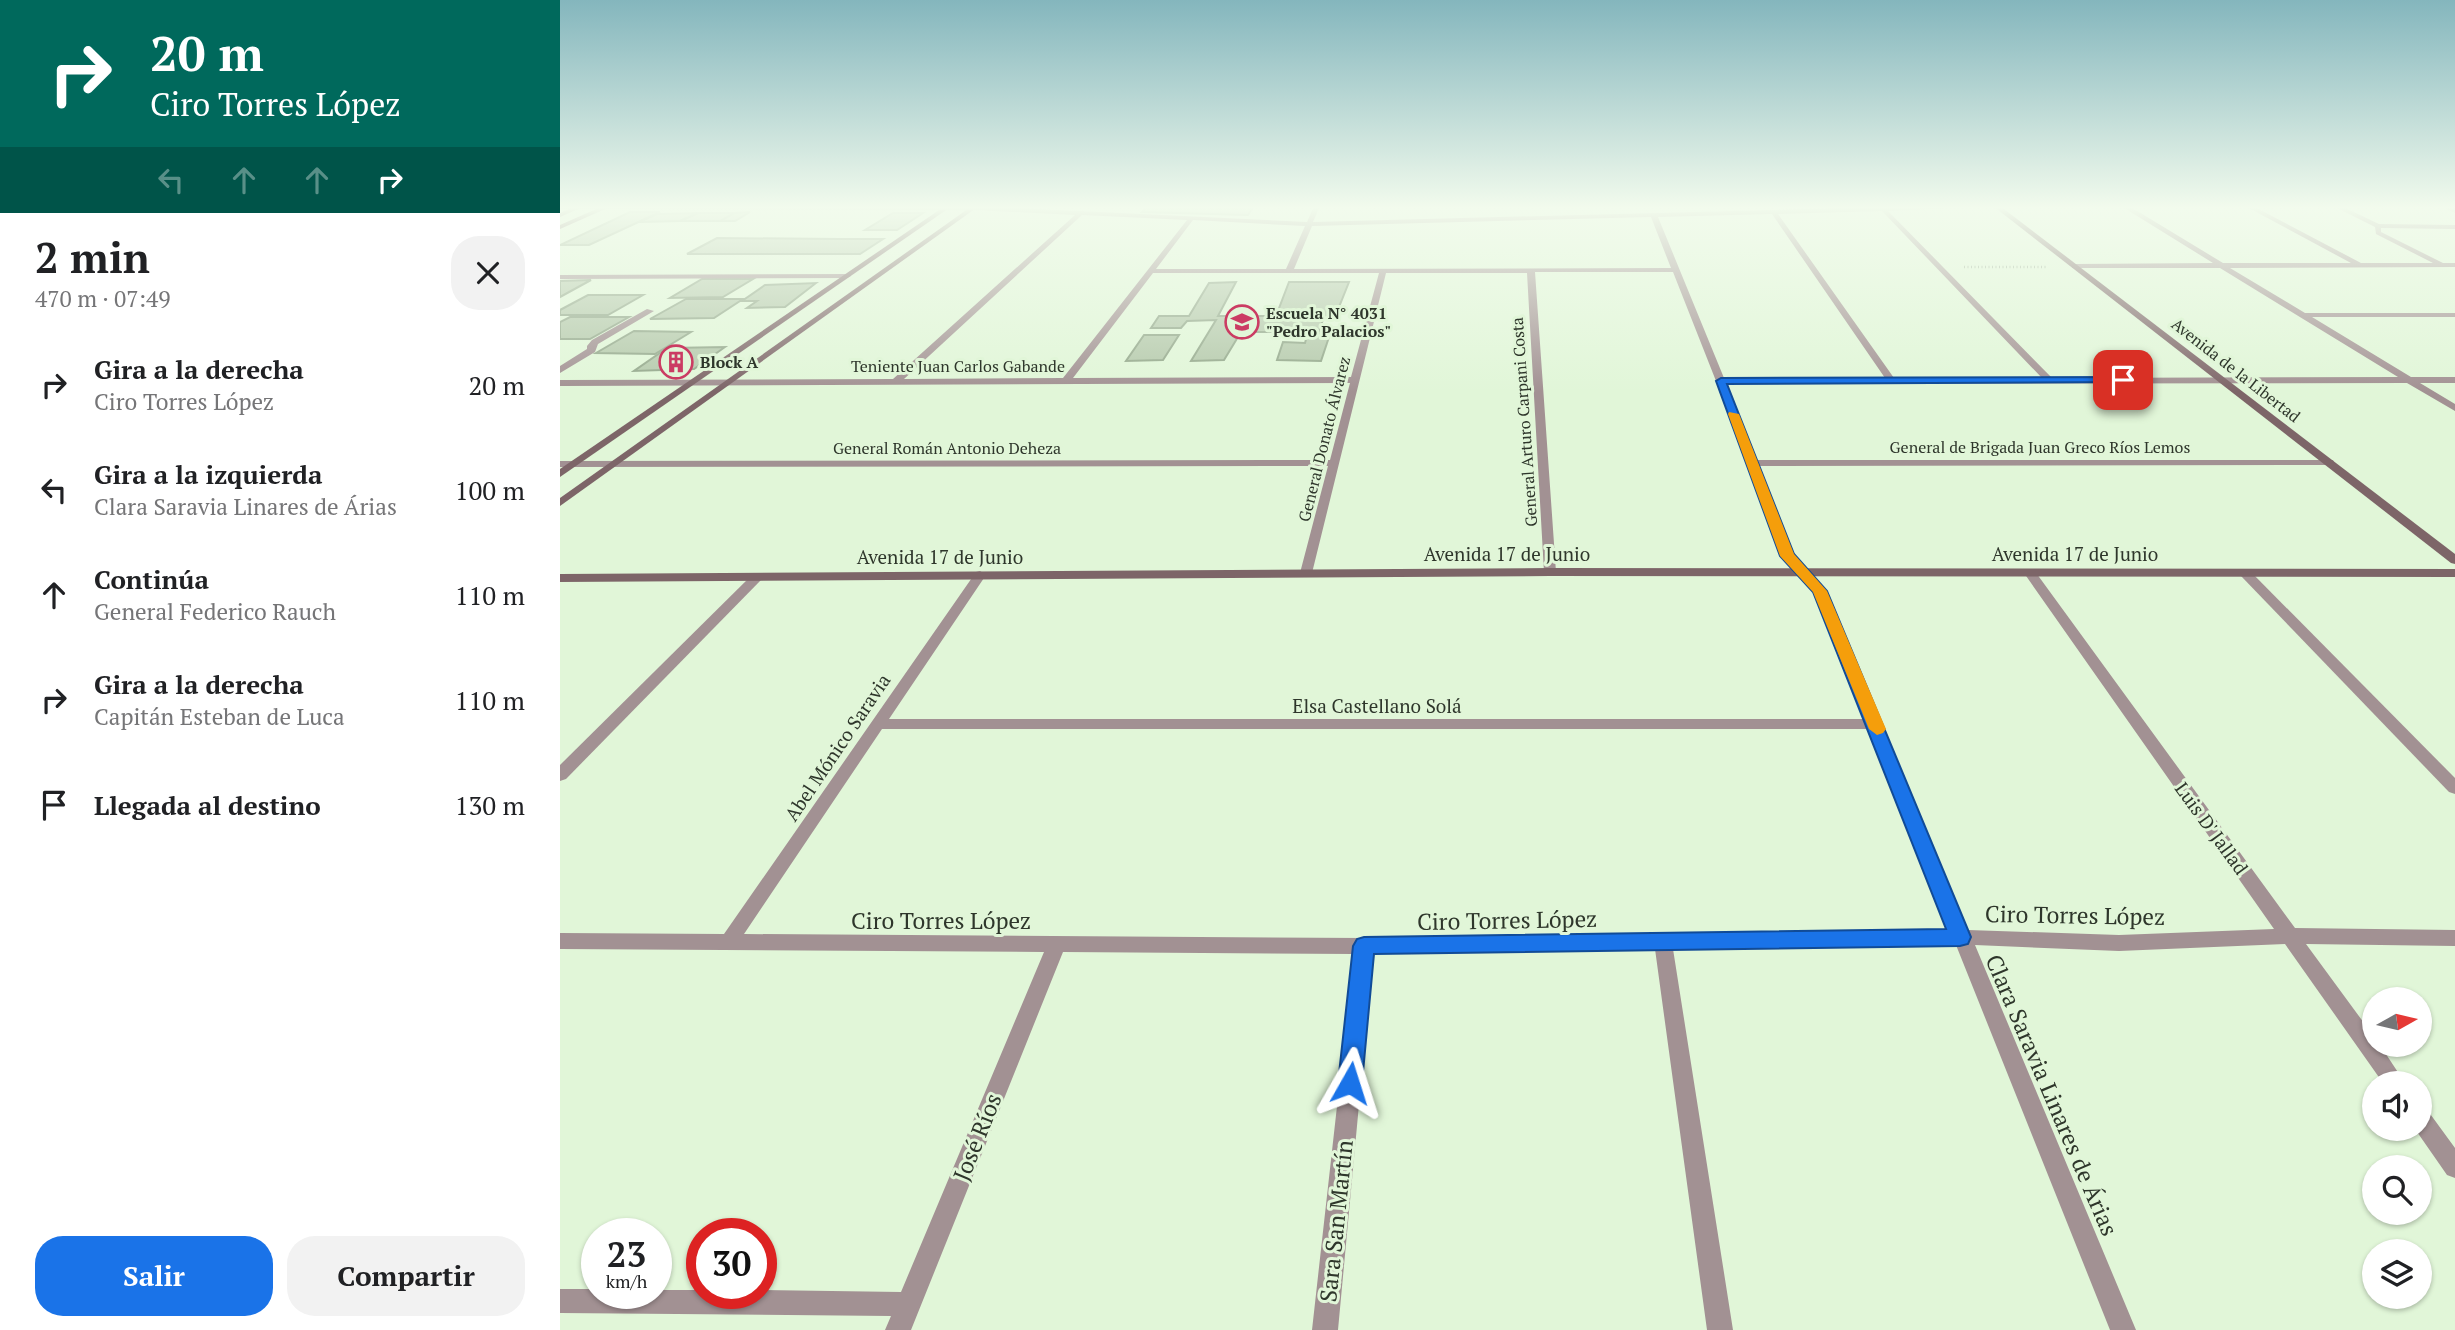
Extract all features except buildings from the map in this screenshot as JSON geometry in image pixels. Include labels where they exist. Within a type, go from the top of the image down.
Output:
[{"type":"main road","points":[[560,474],[859,268]]},
{"type":"main road","points":[[560,503],[890,268]]},
{"type":"main road","name":"Avenida de la Libertad","points":[[2078,268],[2455,560]]},
{"type":"main road","name":"Avenida 17 de Junio","points":[[560,578],[1549,572],[2455,573]]},
{"type":"street","points":[[895,382],[1020,268]]},
{"type":"street","points":[[1065,382],[1154,268]]},
{"type":"street","points":[[1813,268],[1891,380]]},
{"type":"street","points":[[1941,268],[2049,380]]},
{"type":"street","points":[[2226,268],[2455,408]]},
{"type":"street","points":[[1152,271],[1676,270]]},
{"type":"street","name":"Clara Saravia Linares de Árias","points":[[1676,270],[1787,556],[1820,591],[2123,1330]]},
{"type":"street","name":"General Donato Álvarez","points":[[1306,573],[1383,271]]},
{"type":"street","name":"General Arturo Carpani Costa","points":[[1531,271],[1549,572]]},
{"type":"street","points":[[560,277],[847,276]]},
{"type":"street","points":[[560,370],[592,350],[594,342],[650,311]]},
{"type":"street","points":[[2304,315],[2455,315]]},
{"type":"street","name":"Teniente Juan Carlos Gabande","points":[[560,383],[1356,380]]},
{"type":"street","points":[[1721,381],[2455,380]]},
{"type":"street","name":"General de Brigada Juan Greco Ríos Lemos","points":[[1751,463],[2329,462]]},
{"type":"street","name":"General Román Antonio Deheza","points":[[560,464],[1334,463]]},
{"type":"street","name":"Luis D' Jallad","points":[[2030,573],[2386,1071]]},
{"type":"street","points":[[2245,573],[2455,788]]},
{"type":"street","name":"Abel Mónico Saravia","points":[[728,943],[980,575]]},
{"type":"street","points":[[560,775],[757,577]]},
{"type":"street","name":"Elsa Castellano Solá","points":[[878,724],[1875,724]]},
{"type":"street","name":"Ciro Torres López","points":[[560,941],[1364,946],[1960,937],[2119,943],[2290,936],[2455,938]]},
{"type":"street","points":[[1663,943],[1720,1330]]},
{"type":"street","name":"José Ríos","points":[[898,1330],[1056,945]]},
{"type":"street","name":"Sara San Martín","points":[[1325,1330],[1364,946]]},
{"type":"street","points":[[2432,1135],[2455,1167]]},
{"type":"street","points":[[560,1301],[908,1304]]},
{"type":"slow traffic","points":[[1733,414],[1787,556],[1820,591],[1877,729]]},
{"type":"place","name":"Escuela N° 4031 \"Pedro Palacios\"","points":[[1242,322]]},
{"type":"place","name":"Block A","points":[[676,362]]},
{"type":"route","points":[[1350,1083],[1364,946],[1960,937],[1820,591],[1787,556],[1721,381],[2123,380]]}]
